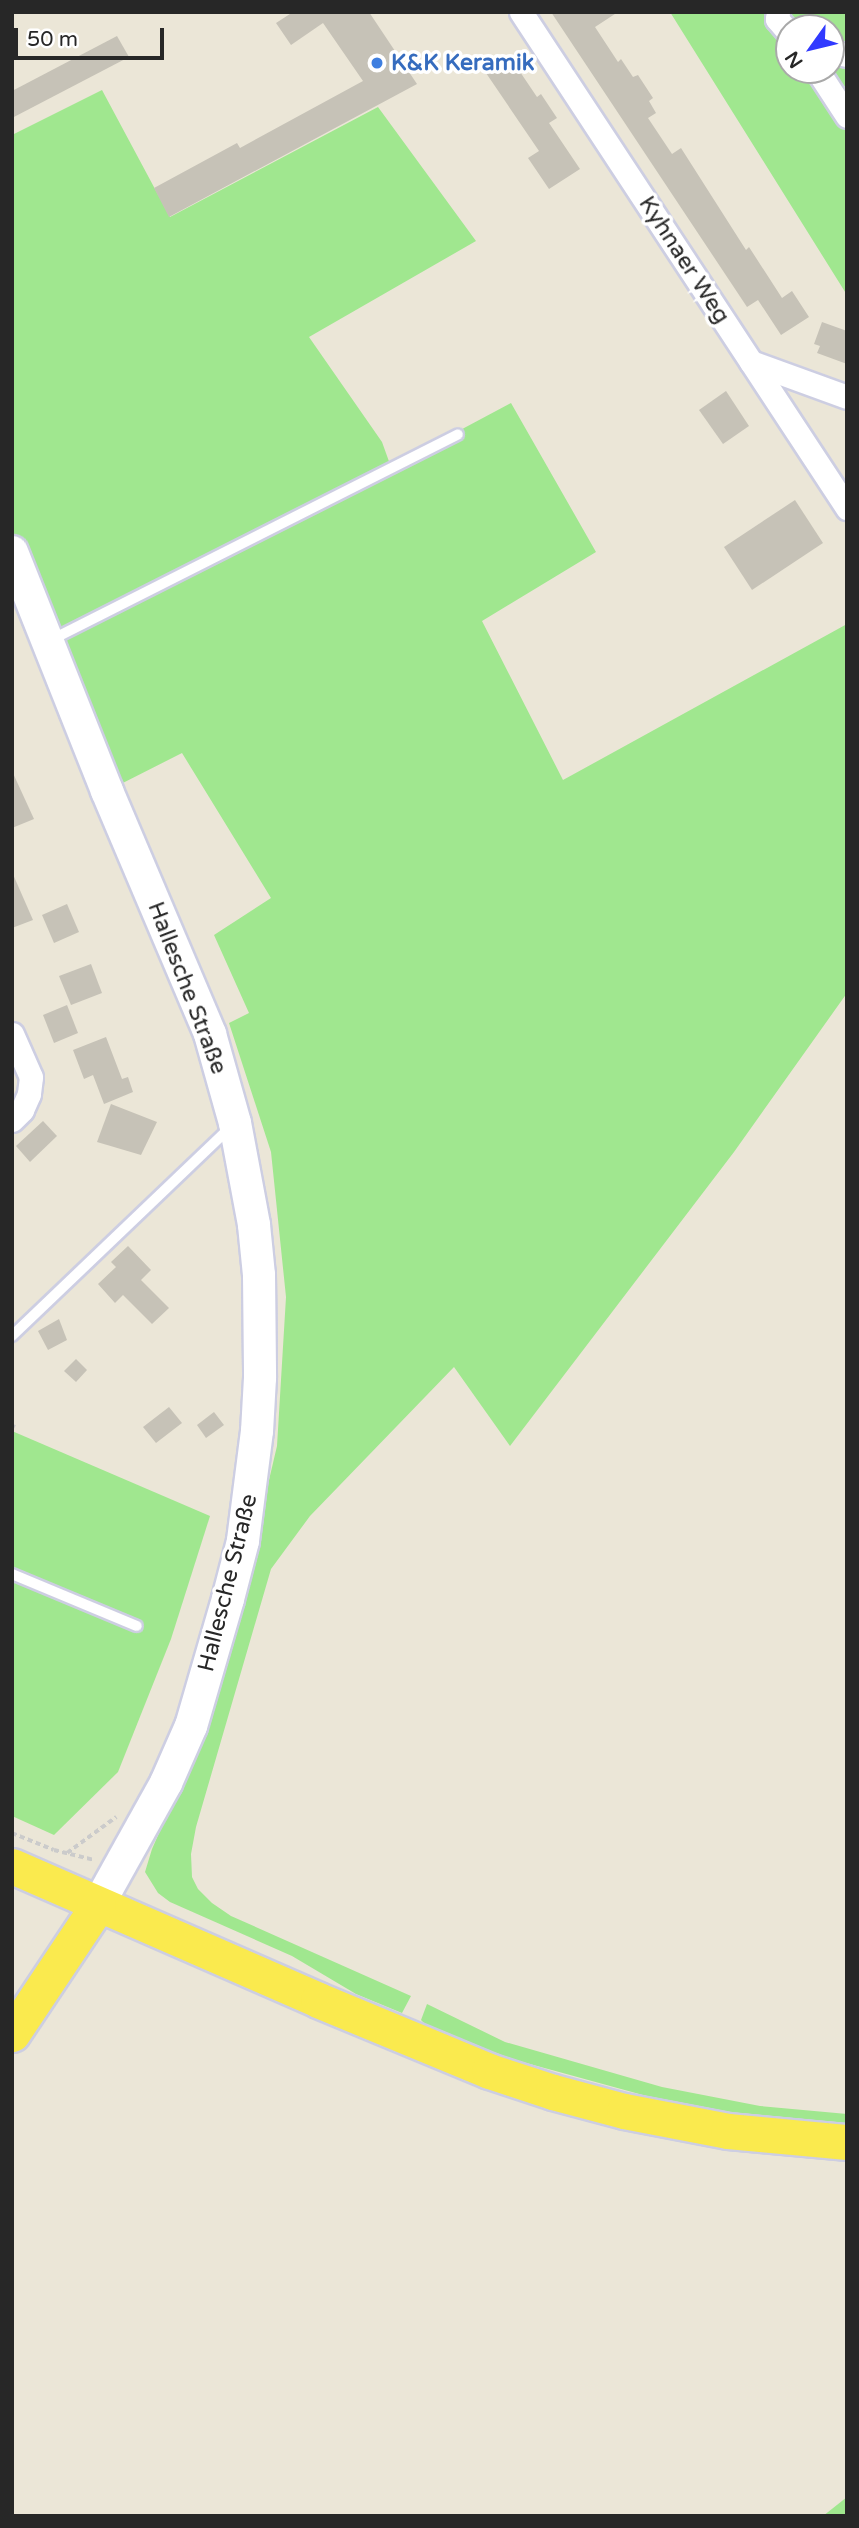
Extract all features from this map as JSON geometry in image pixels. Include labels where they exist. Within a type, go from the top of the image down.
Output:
[{"type":"main road","points":[[12,1866],[489,2071],[624,2111],[728,2131],[847,2142]]},
{"type":"main road","points":[[12,2034],[98,1905]]},
{"type":"street","name":"Kyhnaer Weg","points":[[521,12],[847,508]]},
{"type":"street","points":[[826,84],[847,116]]},
{"type":"street","points":[[751,362],[847,397]]},
{"type":"street","name":"Hallesche Straße","points":[[12,552],[46,642],[210,1034],[235,1123],[254,1225],[258,1275],[258,1418],[243,1541],[201,1692],[166,1783],[98,1905]]},
{"type":"street","points":[[12,1034],[31,1077],[29,1094],[22,1110],[12,1120]]},
{"type":"lane","points":[[46,642],[458,434]]},
{"type":"lane","points":[[12,1336],[235,1123]]},
{"type":"lane","points":[[12,1574],[137,1626]]},
{"type":"path","points":[[67,1853],[117,1816]]},
{"type":"path","points":[[12,1833],[119,1870]]},
{"type":"green space","points":[[670,12],[847,12],[847,295]]},
{"type":"green space","points":[[102,90],[170,217],[378,107],[476,241],[309,337],[382,442],[391,467],[511,403],[596,552],[482,621],[563,780],[847,624],[847,993],[734,1152],[510,1446],[454,1367],[310,1516],[271,1569],[196,1827],[191,1854],[192,1877],[198,1889],[212,1903],[231,1916],[411,1996],[402,2013],[356,1994],[292,1956],[170,1902],[158,1893],[145,1872],[152,1849],[198,1745],[250,1561],[277,1446],[286,1297],[271,1152],[229,1023],[249,1013],[214,935],[271,898],[182,753],[107,791],[12,551],[12,135]]},
{"type":"green space","points":[[12,1431],[210,1516],[171,1639],[118,1772],[54,1835],[12,1816]]},
{"type":"green space","points":[[427,2004],[505,2042],[662,2087],[760,2106],[847,2114],[847,2129],[694,2109],[508,2058],[425,2024],[421,2020]]},
{"type":"green space","points":[[847,2497],[847,2516],[823,2516]]},
{"type":"building","points":[[293,12],[369,12],[417,84],[169,217],[154,188],[237,143],[240,148],[363,81],[323,23],[291,45],[276,23]]},
{"type":"building","points":[[551,12],[618,12],[595,27],[618,62],[621,59],[633,77],[638,75],[653,98],[649,101],[656,113],[648,118],[672,154],[681,148],[746,250],[749,247],[782,298],[792,291],[809,317],[781,335],[758,300],[747,307]]},
{"type":"building","points":[[117,36],[129,57],[12,118],[12,91]]},
{"type":"building","points":[[510,57],[537,97],[541,94],[557,118],[549,123],[580,169],[549,189],[528,158],[539,151],[486,73]]},
{"type":"building","points":[[822,322],[847,331],[847,364],[817,353],[820,346],[814,344]]},
{"type":"building","points":[[726,391],[749,426],[723,444],[699,410]]},
{"type":"building","points":[[795,500],[823,543],[752,590],[724,547]]},
{"type":"building","points":[[12,771],[34,819],[12,828]]},
{"type":"building","points":[[12,872],[33,920],[12,928]]},
{"type":"building","points":[[67,904],[79,932],[54,943],[42,915]]},
{"type":"building","points":[[91,964],[102,993],[71,1005],[59,976]]},
{"type":"building","points":[[67,1005],[78,1033],[54,1043],[43,1015]]},
{"type":"building","points":[[106,1037],[122,1079],[128,1077],[133,1092],[104,1104],[93,1075],[84,1079],[73,1050]]},
{"type":"building","points":[[111,1104],[157,1122],[141,1155],[97,1142]]},
{"type":"building","points":[[43,1121],[57,1136],[30,1162],[16,1146]]},
{"type":"building","points":[[128,1246],[151,1270],[141,1280],[169,1308],[152,1324],[123,1295],[115,1303],[98,1284],[116,1267],[111,1262]]},
{"type":"building","points":[[59,1319],[67,1340],[48,1350],[38,1331]]},
{"type":"building","points":[[76,1359],[87,1370],[76,1382],[64,1371]]},
{"type":"building","points":[[169,1407],[182,1423],[156,1443],[143,1427]]},
{"type":"building","points":[[214,1412],[224,1425],[206,1438],[197,1425]]},
{"type":"place","name":"K&K Keramik","points":[[377,63]]}]
